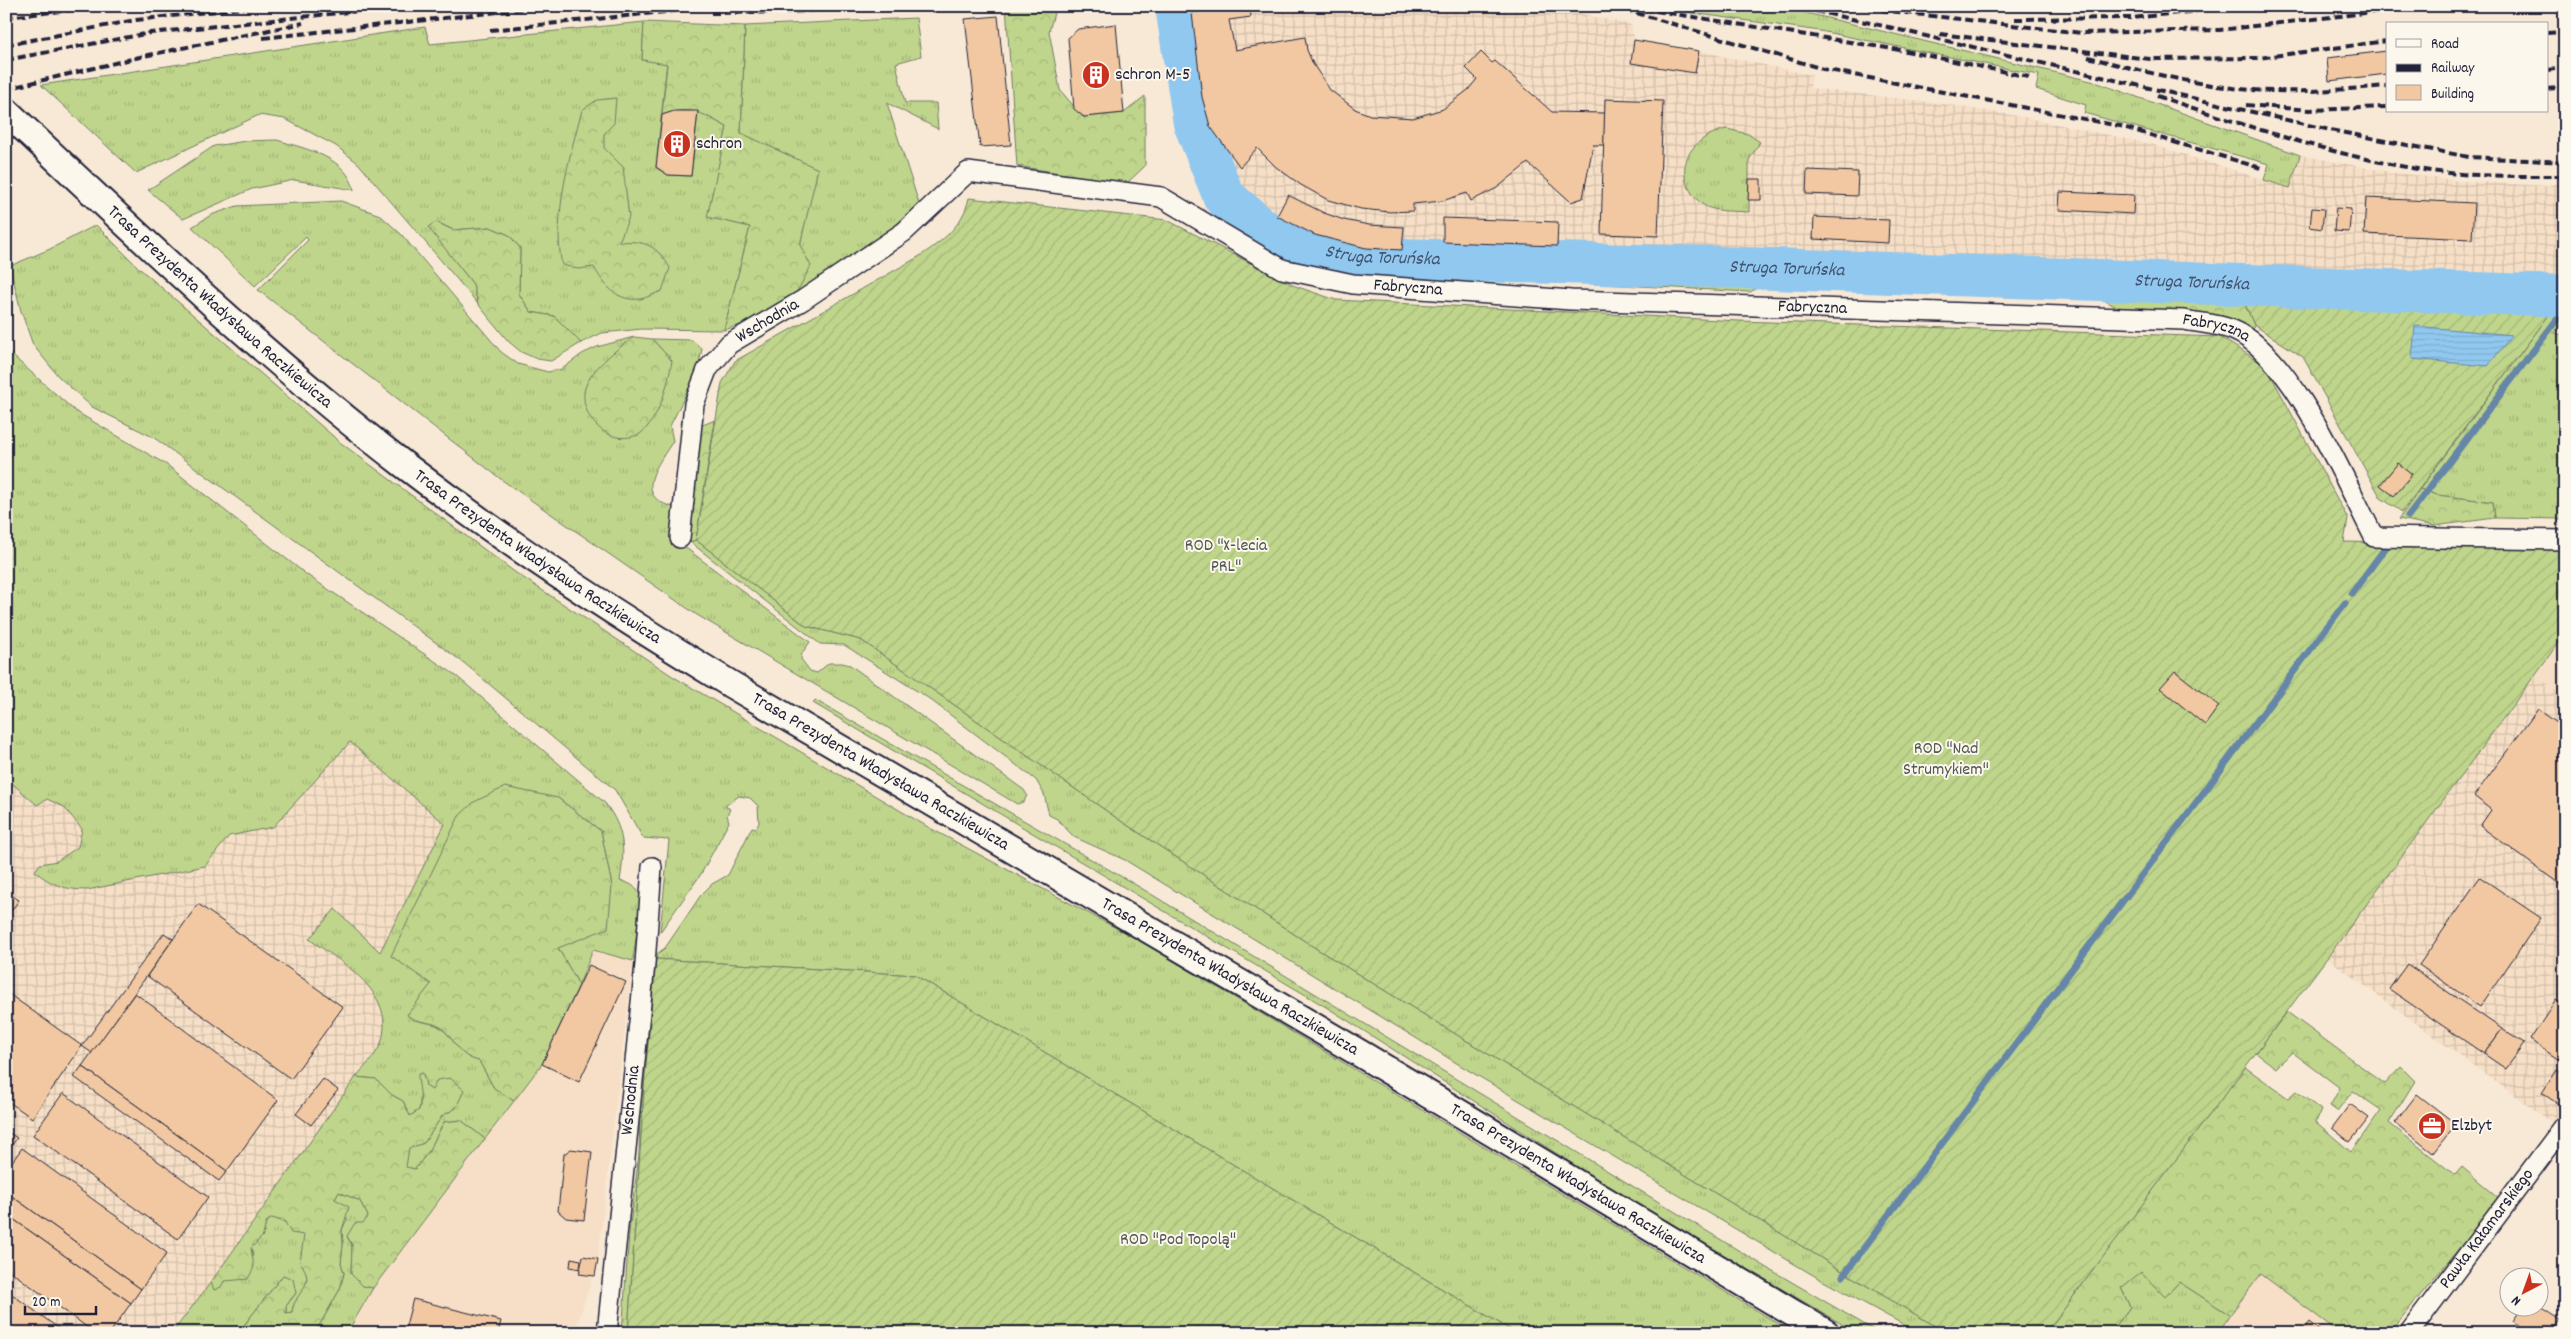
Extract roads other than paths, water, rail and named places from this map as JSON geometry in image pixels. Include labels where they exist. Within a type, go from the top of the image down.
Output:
[{"type":"main road","name":"Trasa Prezydenta Władysława Raczkiewicza","points":[[6,111],[174,270],[294,375],[403,463],[561,577],[657,640],[1374,1062],[1826,1333]]},
{"type":"street","name":"Wschodnia","points":[[680,538],[694,404],[699,387],[713,361],[740,336],[803,300],[904,232],[968,172]]},
{"type":"street","name":"Fabryczna","points":[[968,172],[1160,197],[1282,269],[1353,284],[1571,300],[2184,320],[2233,330],[2268,355],[2301,398],[2374,537],[2565,540]]},
{"type":"street","name":"Wschodnia","points":[[607,1333],[645,964],[652,867]]},
{"type":"street","name":"Pawła Kałamarskiego","points":[[2410,1333],[2565,1125]]},
{"type":"water","points":[[2415,326],[2512,335],[2488,366],[2412,359]]},
{"type":"waterway","name":"Struga Toruńska","points":[[1176,6],[1194,123],[1224,197],[1278,242],[1355,258],[1715,267],[2565,296]]},
{"type":"waterway","points":[[2408,516],[2565,309]]},
{"type":"waterway","points":[[2352,593],[2386,547]]},
{"type":"waterway","points":[[1843,1276],[2345,603]]},
{"type":"railway","points":[[6,17],[109,6]]},
{"type":"railway","points":[[6,45],[136,20],[261,6]]},
{"type":"railway","points":[[6,60],[150,33],[405,6]]},
{"type":"railway","points":[[263,38],[553,6]]},
{"type":"railway","points":[[490,30],[722,6]]},
{"type":"railway","points":[[711,13],[790,12],[886,6]]},
{"type":"railway","points":[[1613,6],[1823,69],[2120,126],[2261,168]]},
{"type":"railway","points":[[1792,6],[1893,28]]},
{"type":"railway","points":[[1845,6],[2082,33],[2220,30],[2425,6]]},
{"type":"railway","points":[[2015,19],[2132,18],[2244,6]]},
{"type":"railway","points":[[1644,9],[1906,51],[2029,77]]},
{"type":"railway","points":[[6,89],[144,56],[303,23]]},
{"type":"railway","points":[[1887,27],[2330,130],[2469,157],[2565,162]]},
{"type":"railway","points":[[2548,33],[2565,32]]},
{"type":"railway","points":[[1940,34],[2150,59],[2258,58],[2386,41]]},
{"type":"railway","points":[[2088,57],[2170,77],[2232,88],[2304,91],[2386,86]]},
{"type":"railway","points":[[2548,70],[2565,68]]},
{"type":"railway","points":[[2548,89],[2565,87]]},
{"type":"railway","points":[[2157,96],[2289,139],[2390,164],[2459,174],[2565,176]]},
{"type":"railway","points":[[2246,105],[2310,110],[2386,107]]},
{"type":"place","name":"schron M-5","points":[[1096,75]]},
{"type":"place","name":"schron","points":[[677,144]]},
{"type":"place","name":"Elzbyt","points":[[2432,1126]]},
{"type":"park label","name":"ROD \"X-lecia PRL\"","points":[[1226,556]]},
{"type":"park label","name":"ROD \"Nad Strumykiem\"","points":[[1946,760]]},
{"type":"park label","name":"ROD \"Pod Topolą\"","points":[[1178,1240]]}]
